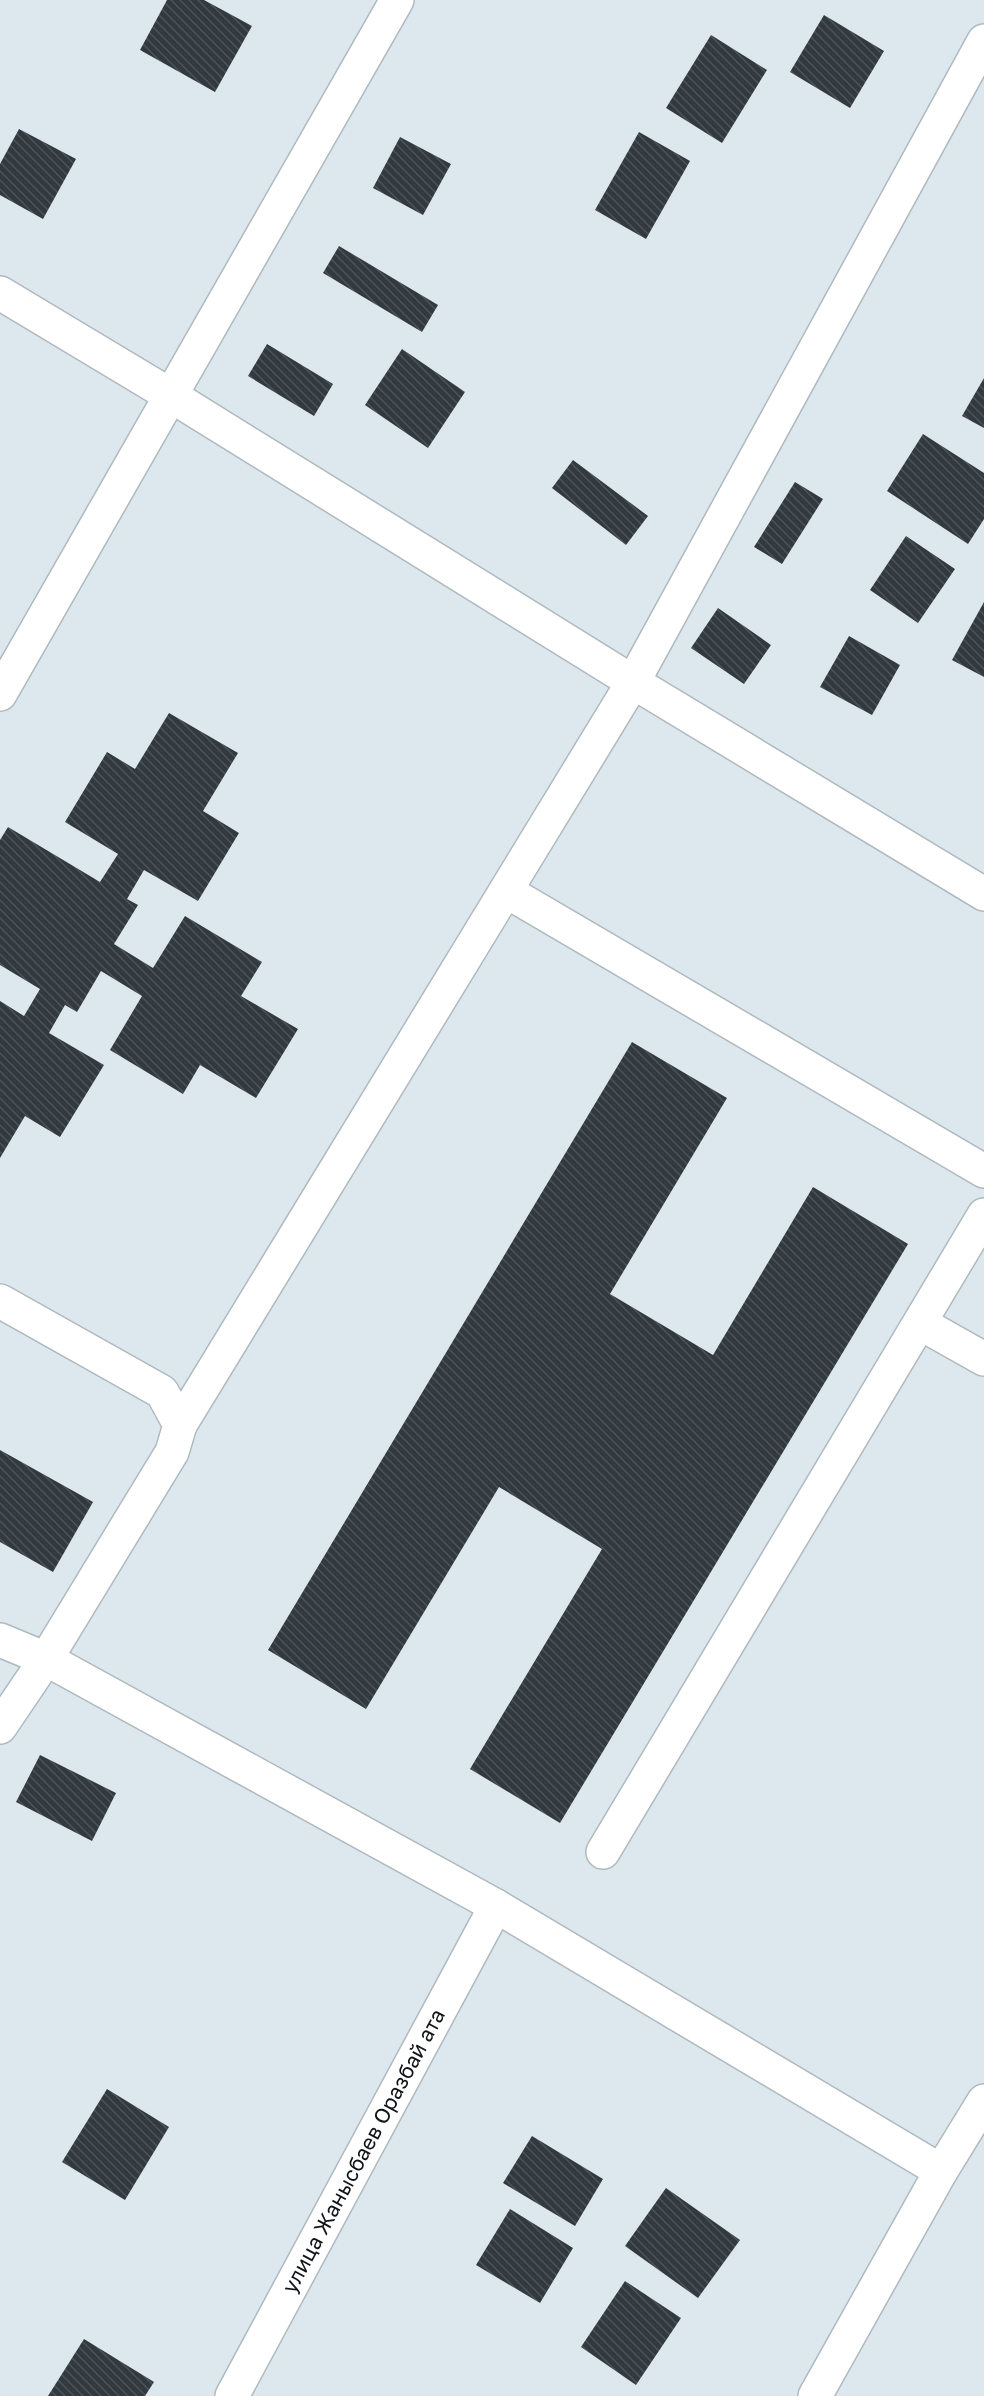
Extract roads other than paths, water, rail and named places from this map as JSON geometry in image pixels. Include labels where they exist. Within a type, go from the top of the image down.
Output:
[{"type":"street","points":[[0,694],[396,0]]},
{"type":"street","points":[[0,1727],[46,1659],[172,1452],[180,1425],[633,682],[984,41]]},
{"type":"street","points":[[0,292],[633,682],[984,894]]},
{"type":"street","points":[[506,891],[984,1172]]},
{"type":"street","points":[[603,1852],[984,1215]]},
{"type":"street","points":[[0,1301],[162,1392],[180,1425]]},
{"type":"street","points":[[920,1323],[984,1359]]},
{"type":"street","points":[[0,1640],[46,1659],[496,1906],[942,2171]]},
{"type":"street","name":"улица Жанысбаев Оразбай ата","points":[[232,2396],[496,1906]]},
{"type":"street","points":[[815,2396],[984,2101]]}]
